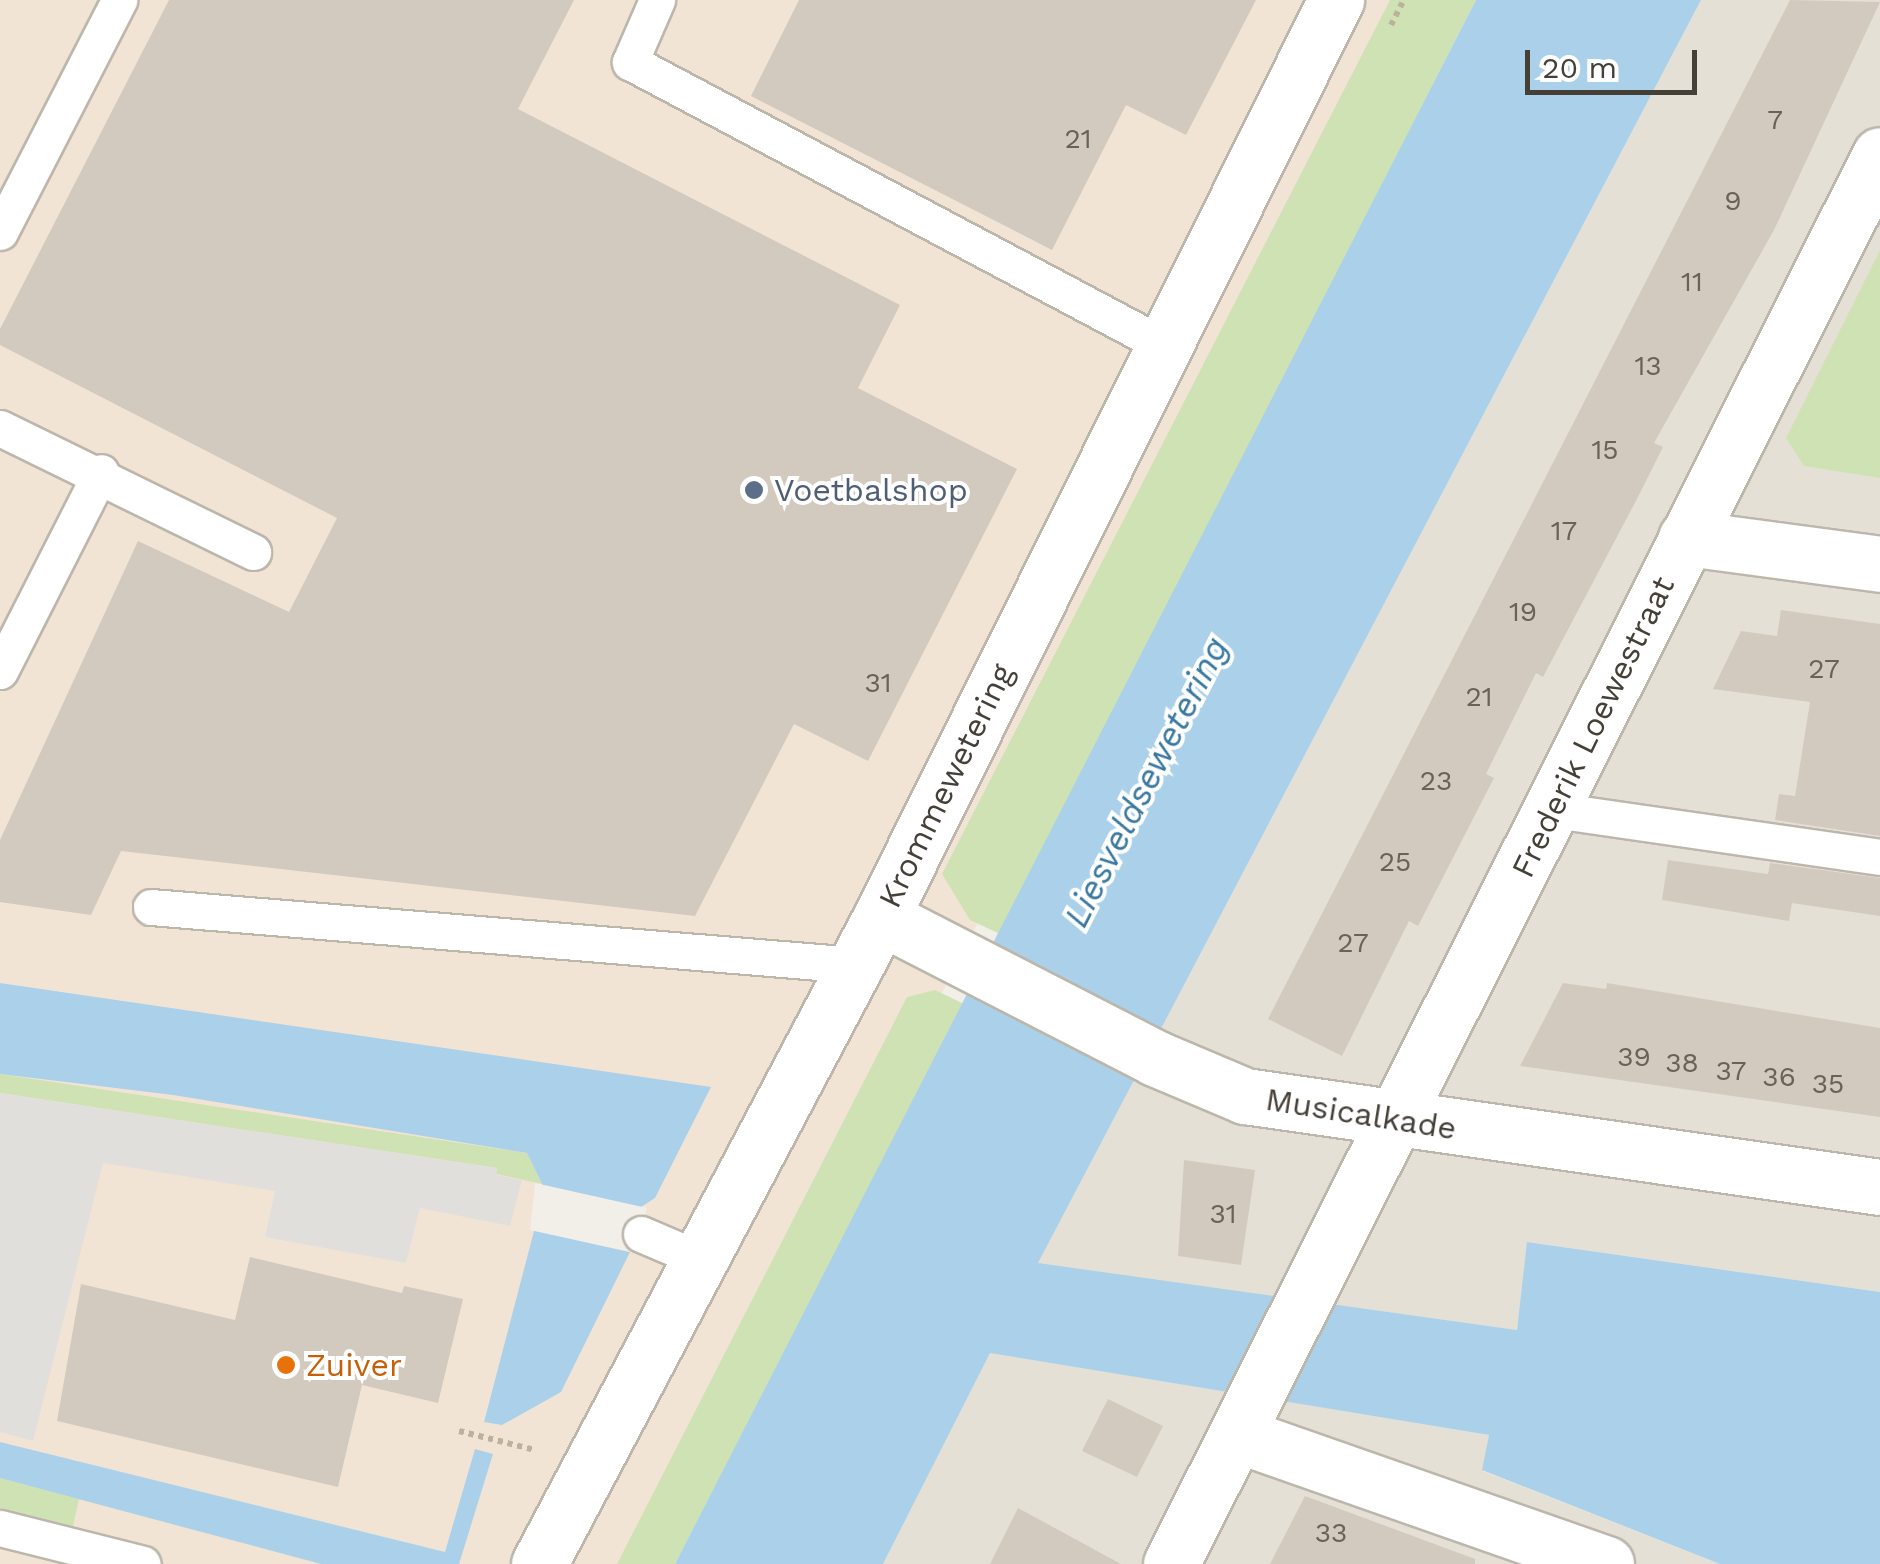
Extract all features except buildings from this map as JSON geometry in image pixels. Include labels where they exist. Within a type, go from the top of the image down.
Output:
[{"type":"street","name":"Krommewetering","points":[[539,1564],[696,1257],[880,917],[1336,0]]},
{"type":"street","name":"Frederik Loewestraat","points":[[1171,1564],[1246,1419],[1302,1298],[1554,810],[1686,538],[1880,155]]},
{"type":"street","points":[[1686,538],[1880,564]]},
{"type":"street","name":"Musicalkade","points":[[880,917],[1154,1058],[1245,1096],[1880,1187]]},
{"type":"street","points":[[1246,1419],[1606,1564]]},
{"type":"lane","points":[[0,232],[119,0]]},
{"type":"lane","points":[[657,0],[630,62],[1165,346]]},
{"type":"lane","points":[[0,428],[101,472],[253,552]]},
{"type":"lane","points":[[0,671],[101,472]]},
{"type":"lane","points":[[1554,810],[1880,857]]},
{"type":"lane","points":[[151,906],[855,965]]},
{"type":"lane","points":[[642,1234],[696,1257]]},
{"type":"lane","points":[[0,1528],[143,1564]]},
{"type":"path","points":[[459,1431],[497,1440]]},
{"type":"shaded area","points":[[0,0],[1448,0],[651,1564],[0,1564]]},
{"type":"shaded area","points":[[1701,0],[1880,0],[1880,1292],[1528,1242],[1517,1330],[1037,1264]]},
{"type":"shaded area","points":[[0,1093],[497,1168],[496,1175],[522,1180],[510,1226],[420,1208],[406,1263],[265,1237],[275,1191],[103,1163],[33,1441],[0,1432]]},
{"type":"shaded area","points":[[989,1352],[1489,1435],[1483,1471],[1720,1564],[883,1564]]},
{"type":"green space","points":[[1390,0],[1476,0],[1000,934],[970,920],[942,874]]},
{"type":"green space","points":[[1880,250],[1880,478],[1804,466],[1786,438]]},
{"type":"green space","points":[[935,990],[964,1004],[675,1564],[617,1564],[907,997]]},
{"type":"green space","points":[[0,1074],[527,1153],[542,1184],[496,1174],[497,1168],[0,1093]]},
{"type":"green space","points":[[0,1478],[79,1499],[73,1526],[0,1508]]},
{"type":"water","name":"Liesveldsewetering","points":[[1476,0],[1701,0],[1038,1263],[1517,1330],[1527,1242],[1880,1292],[1880,1564],[1720,1564],[1482,1470],[1489,1435],[990,1353],[883,1564],[675,1564]]},
{"type":"water","points":[[0,983],[711,1087],[655,1198],[641,1207],[630,1252],[561,1392],[502,1425],[484,1422],[534,1231],[542,1184],[527,1153],[173,1095],[0,1074]]},
{"type":"water","points":[[0,1442],[445,1552],[475,1449],[493,1454],[459,1564],[321,1564],[0,1478]]},
{"type":"pier","points":[[535,1183],[647,1208],[634,1253],[530,1230]]},
{"type":"place","name":"Voetbalshop","points":[[754,490]]},
{"type":"place","name":"Zuiver","points":[[286,1365]]}]
